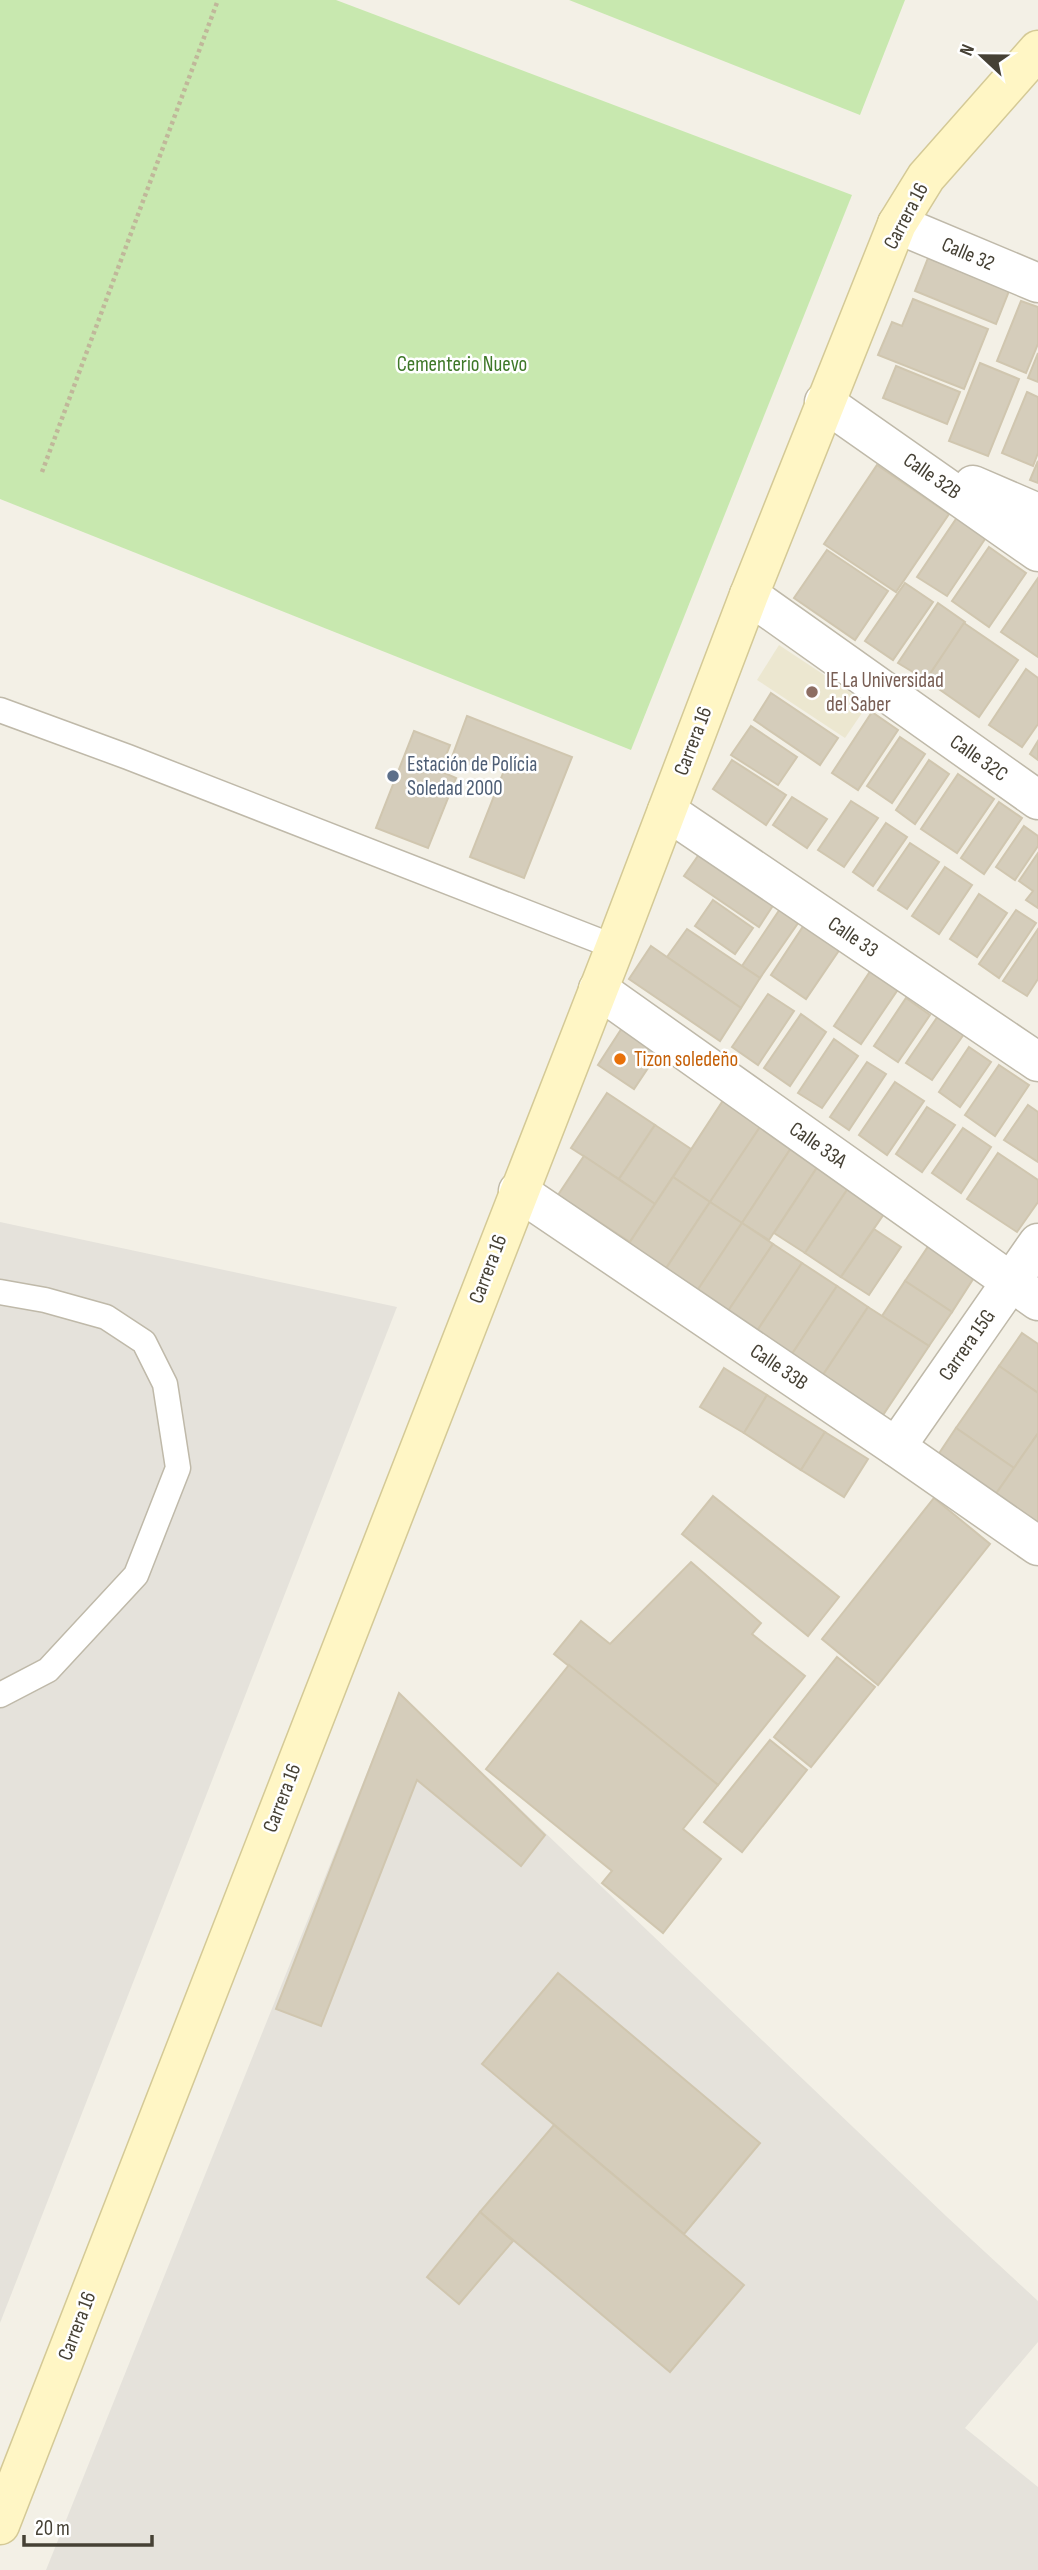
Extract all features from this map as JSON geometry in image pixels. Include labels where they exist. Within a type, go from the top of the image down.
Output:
[{"type":"street","name":"Carrera 16","points":[[0,2525],[615,947],[748,595],[897,224],[926,177],[1038,50]]},
{"type":"street","name":"Calle 32","points":[[897,224],[1038,284]]},
{"type":"street","name":"Calle 32B","points":[[824,402],[1038,552]]},
{"type":"street","points":[[900,453],[1038,513]]},
{"type":"street","name":"Calle 32C","points":[[748,595],[1038,800]]},
{"type":"street","name":"Calle 33","points":[[667,811],[1038,1062]]},
{"type":"street","name":"Calle 33A","points":[[598,989],[1025,1292]]},
{"type":"street","name":"Calle 33B","points":[[518,1191],[897,1447],[1038,1546]]},
{"type":"street","name":"Carrera 15G","points":[[897,1447],[1025,1292],[1038,1243]]},
{"type":"lane","points":[[0,710],[128,757],[615,947]]},
{"type":"lane","points":[[0,1293],[44,1300],[106,1317],[144,1342],[164,1384],[178,1468],[136,1575],[48,1670],[0,1695]]},
{"type":"path","points":[[42,472],[218,0]]},
{"type":"shaded area","name":"IE La Universidad del Saber","points":[[779,645],[868,704],[845,738],[757,680]]},
{"type":"shaded area","points":[[0,1222],[397,1307],[0,2323]]},
{"type":"shaded area","points":[[399,1693],[1038,2301],[1038,2342],[965,2428],[1038,2487],[1038,2570],[46,2570]]},
{"type":"green space","name":"Cementerio Nuevo","points":[[0,0],[336,0],[852,195],[631,750],[0,499]]},
{"type":"green space","points":[[569,0],[905,0],[860,115]]},
{"type":"building","points":[[928,258],[1009,291],[996,324],[915,291]]},
{"type":"building","points":[[913,299],[988,329],[964,389],[878,355],[892,322],[902,326]]},
{"type":"building","points":[[1021,301],[1038,307],[1038,344],[1026,373],[997,361]]},
{"type":"building","points":[[1038,353],[1038,382],[1028,378]]},
{"type":"building","points":[[980,363],[1019,379],[988,456],[949,441]]},
{"type":"building","points":[[896,366],[960,392],[947,424],[883,398]]},
{"type":"building","points":[[1027,392],[1038,397],[1038,453],[1033,466],[1002,453]]},
{"type":"building","points":[[1038,461],[1038,483],[1030,480]]},
{"type":"building","points":[[877,465],[949,514],[896,592],[824,544]]},
{"type":"building","points":[[958,516],[987,536],[947,596],[917,577]]},
{"type":"building","points":[[989,547],[1026,573],[989,627],[952,601]]},
{"type":"building","points":[[827,550],[888,591],[855,640],[794,598]]},
{"type":"building","points":[[1038,578],[1038,657],[1001,632]]},
{"type":"building","points":[[905,583],[933,602],[893,660],[865,641]]},
{"type":"building","points":[[938,603],[965,622],[926,680],[898,663]]},
{"type":"building","points":[[964,623],[1018,660],[979,717],[926,680]]},
{"type":"building","points":[[1026,669],[1038,678],[1038,724],[1022,747],[989,725]]},
{"type":"building","points":[[771,693],[838,738],[820,765],[754,720]]},
{"type":"building","points":[[872,712],[898,730],[858,790],[832,773]]},
{"type":"building","points":[[467,716],[572,757],[524,878],[470,857],[507,763],[449,765]]},
{"type":"building","points":[[751,726],[797,757],[778,785],[731,755]]},
{"type":"building","points":[[414,731],[450,745],[440,771],[456,778],[428,848],[376,828]]},
{"type":"building","points":[[900,737],[925,754],[892,803],[867,786]]},
{"type":"building","points":[[1038,741],[1038,760],[1030,754]]},
{"type":"building","points":[[732,760],[786,795],[766,825],[713,789]]},
{"type":"building","points":[[929,760],[949,774],[915,824],[896,810]]},
{"type":"building","points":[[958,774],[994,799],[957,853],[921,829]]},
{"type":"building","points":[[792,797],[827,819],[807,848],[773,825]]},
{"type":"building","points":[[851,801],[878,818],[844,867],[818,850]]},
{"type":"building","points":[[999,802],[1022,818],[984,874],[961,858]]},
{"type":"building","points":[[886,823],[907,837],[873,886],[853,872]]},
{"type":"building","points":[[1024,826],[1038,836],[1038,846],[1015,880],[996,867]]},
{"type":"building","points":[[910,843],[939,862],[907,909],[878,890]]},
{"type":"building","points":[[700,853],[774,904],[759,927],[684,876]]},
{"type":"building","points":[[1038,853],[1038,908],[1026,900],[1033,891],[1019,881]]},
{"type":"building","points":[[945,867],[972,885],[939,934],[912,916]]},
{"type":"building","points":[[979,894],[1007,913],[977,957],[950,939]]},
{"type":"building","points":[[713,900],[753,928],[735,954],[695,926]]},
{"type":"building","points":[[784,903],[803,916],[760,978],[742,966]]},
{"type":"building","points":[[1016,910],[1036,923],[999,978],[979,964]]},
{"type":"building","points":[[806,922],[842,946],[806,999],[771,975]]},
{"type":"building","points":[[687,929],[760,978],[741,1008],[667,957]]},
{"type":"building","points":[[1038,929],[1038,979],[1027,996],[1003,981]]},
{"type":"building","points":[[651,946],[741,1008],[720,1041],[629,979]]},
{"type":"building","points":[[873,967],[901,985],[861,1044],[834,1026]]},
{"type":"building","points":[[768,994],[794,1011],[758,1065],[732,1047]]},
{"type":"building","points":[[906,998],[930,1015],[898,1062],[874,1046]]},
{"type":"building","points":[[801,1014],[826,1032],[790,1086],[764,1068]]},
{"type":"building","points":[[938,1016],[964,1034],[932,1080],[906,1063]]},
{"type":"building","points":[[622,1028],[658,1053],[634,1089],[598,1065]]},
{"type":"building","points":[[834,1039],[858,1056],[822,1108],[798,1093]]},
{"type":"building","points":[[969,1047],[991,1062],[960,1107],[939,1092]]},
{"type":"building","points":[[867,1062],[886,1074],[849,1130],[830,1117]]},
{"type":"building","points":[[999,1065],[1029,1085],[995,1136],[965,1115]]},
{"type":"building","points":[[895,1082],[924,1101],[887,1155],[859,1135]]},
{"type":"building","points":[[607,1093],[655,1125],[619,1179],[571,1148]]},
{"type":"building","points":[[724,1099],[762,1124],[710,1202],[673,1177]]},
{"type":"building","points":[[1028,1105],[1038,1112],[1038,1162],[1004,1140]]},
{"type":"building","points":[[927,1107],[955,1125],[922,1172],[896,1154]]},
{"type":"building","points":[[762,1124],[793,1145],[742,1223],[710,1202]]},
{"type":"building","points":[[655,1125],[691,1149],[655,1204],[619,1179]]},
{"type":"building","points":[[963,1128],[991,1147],[961,1193],[932,1173]]},
{"type":"building","points":[[793,1145],[820,1163],[769,1240],[742,1223]]},
{"type":"building","points":[[998,1153],[1038,1180],[1038,1202],[1017,1232],[967,1199]]},
{"type":"building","points":[[584,1156],[655,1204],[630,1242],[558,1195]]},
{"type":"building","points":[[820,1163],[851,1184],[805,1253],[774,1233]]},
{"type":"building","points":[[673,1177],[710,1202],[659,1279],[622,1254]]},
{"type":"building","points":[[851,1184],[888,1208],[841,1277],[805,1253]]},
{"type":"building","points":[[710,1202],[742,1223],[691,1300],[659,1279]]},
{"type":"building","points":[[742,1223],[773,1244],[722,1320],[691,1300]]},
{"type":"building","points":[[874,1229],[901,1247],[869,1295],[841,1277]]},
{"type":"building","points":[[931,1242],[977,1273],[952,1312],[905,1281]]},
{"type":"building","points":[[773,1244],[802,1263],[751,1340],[722,1320]]},
{"type":"building","points":[[802,1263],[837,1286],[786,1363],[751,1340]]},
{"type":"building","points":[[905,1281],[952,1312],[929,1346],[882,1316]]},
{"type":"building","points":[[837,1286],[868,1307],[817,1384],[786,1363]]},
{"type":"building","points":[[868,1307],[929,1346],[877,1424],[817,1384]]},
{"type":"building","points":[[1022,1333],[1038,1344],[1038,1393],[999,1366]]},
{"type":"building","points":[[999,1366],[1038,1393],[1038,1433],[1014,1468],[956,1428]]},
{"type":"building","points":[[724,1368],[767,1395],[744,1433],[700,1407]]},
{"type":"building","points":[[767,1395],[825,1432],[801,1470],[744,1433]]},
{"type":"building","points":[[956,1428],[1014,1468],[993,1498],[936,1458]]},
{"type":"building","points":[[825,1432],[868,1459],[844,1497],[801,1470]]},
{"type":"building","points":[[1038,1436],[1038,1529],[993,1498]]},
{"type":"building","points":[[713,1496],[839,1597],[808,1636],[682,1534]]},
{"type":"building","points":[[934,1498],[990,1544],[878,1685],[822,1639]]},
{"type":"building","points":[[691,1562],[761,1623],[752,1634],[805,1676],[718,1785],[554,1654],[581,1621],[610,1644]]},
{"type":"building","points":[[837,1657],[875,1687],[811,1767],[774,1737]]},
{"type":"building","points":[[569,1665],[718,1785],[683,1829],[721,1859],[663,1933],[602,1883],[612,1871],[486,1769]]},
{"type":"building","points":[[399,1693],[545,1835],[521,1866],[417,1780],[321,2026],[276,2009]]},
{"type":"building","points":[[770,1740],[807,1770],[742,1852],[704,1822]]},
{"type":"building","points":[[558,1973],[760,2143],[684,2234],[482,2064]]},
{"type":"building","points":[[554,2125],[744,2285],[670,2372],[480,2212]]},
{"type":"building","points":[[480,2212],[513,2241],[459,2304],[427,2277]]},
{"type":"place","name":"IE La Universidad del Saber","points":[[812,692]]},
{"type":"place","name":"Estación de Polícia Soledad 2000","points":[[393,776]]},
{"type":"place","name":"Tizon soledeño","points":[[620,1059]]}]
